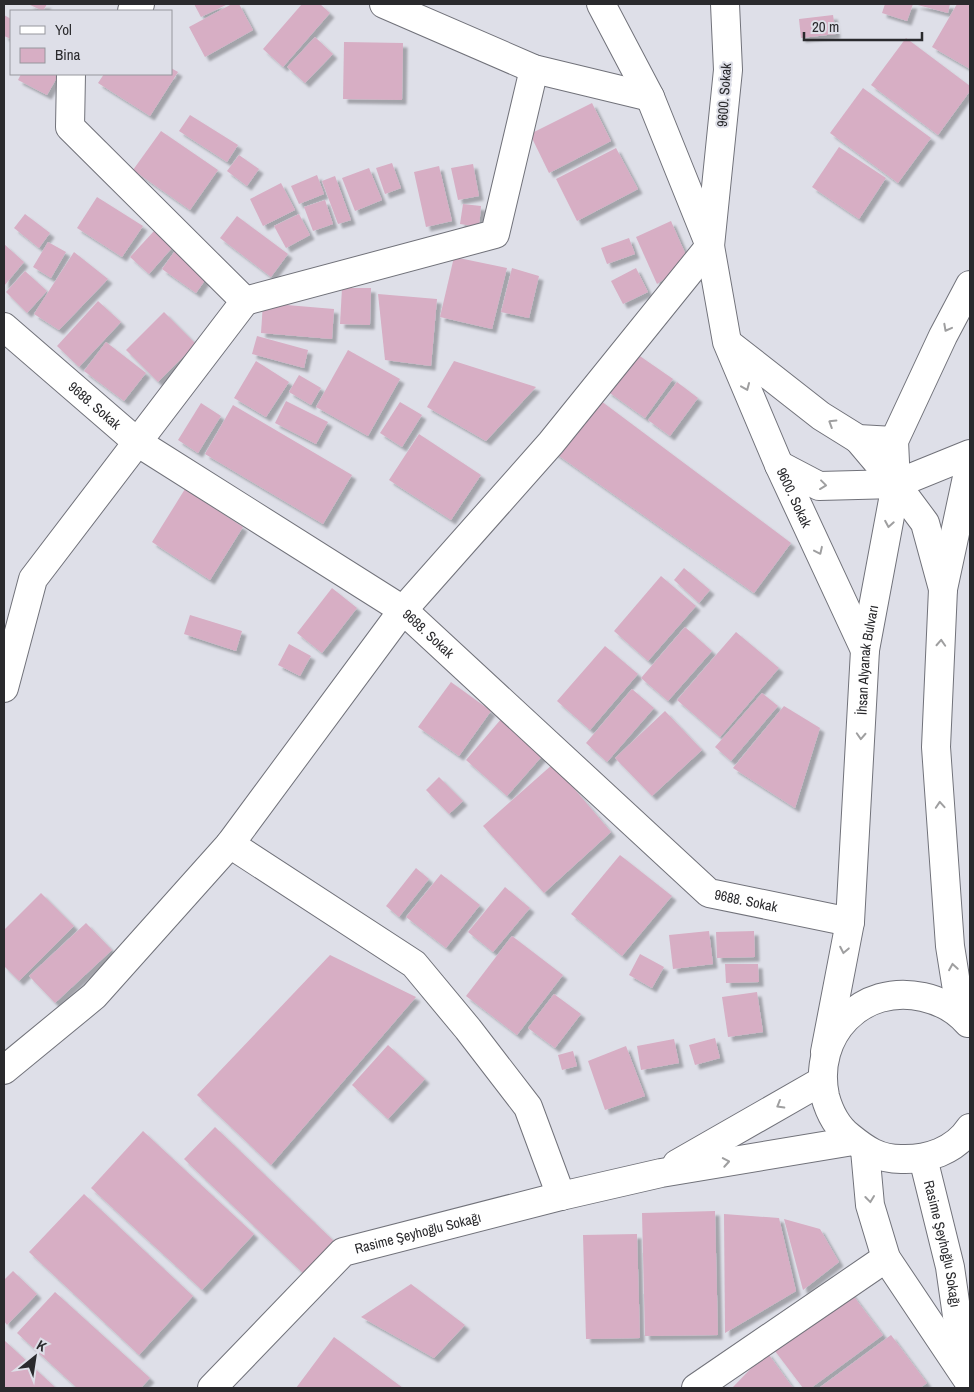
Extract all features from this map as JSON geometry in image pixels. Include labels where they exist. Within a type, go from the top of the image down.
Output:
[{"type":"street","points":[[384,4],[534,69],[650,96]]},
{"type":"street","points":[[4,1070],[94,996],[230,844],[404,610],[551,443],[710,246],[650,96],[601,4]]},
{"type":"street","name":"9600. Sokak","points":[[725,4],[728,70],[710,246],[727,342],[779,465],[866,650]]},
{"type":"street","points":[[4,688],[33,578],[246,301],[495,234],[534,69]]},
{"type":"street","points":[[71,75],[70,128],[246,301]]},
{"type":"street","name":"İhsan Alyanak Bulvarı","points":[[859,1145],[843,1132],[828,1108],[822,1081],[825,1052],[850,922],[866,650],[896,484],[894,440],[943,336],[970,286]]},
{"type":"street","name":"9688. Sokak","points":[[4,327],[137,442],[404,610],[709,893],[850,922]]},
{"type":"street","points":[[727,342],[821,416],[858,439],[896,484],[924,523],[943,589]]},
{"type":"street","points":[[858,439],[894,440]]},
{"type":"street","points":[[779,465],[819,486],[896,484],[970,454]]},
{"type":"street","points":[[966,1021],[950,946],[936,747],[943,589],[970,463]]},
{"type":"street","points":[[230,844],[414,964],[468,1029],[528,1107],[561,1196]]},
{"type":"street","points":[[825,1052],[838,1028],[858,1008],[883,996],[910,994],[938,1000],[966,1021]]},
{"type":"street","points":[[661,1173],[822,1081]]},
{"type":"street","points":[[661,1173],[859,1145],[891,1159],[918,1160],[934,1155],[966,1135],[970,1128]]},
{"type":"street","points":[[859,1145],[870,1206],[886,1258],[968,1383]]},
{"type":"street","points":[[934,1155],[970,1158]]},
{"type":"street","name":"Rasime Şeyhoğlu Sokağı","points":[[934,1155],[968,1383]]},
{"type":"street","name":"Rasime Şeyhoğlu Sokağı","points":[[212,1388],[342,1252],[561,1196],[661,1173]]},
{"type":"street","points":[[696,1388],[886,1258]]},
{"type":"building","points":[[28,4],[47,4],[44,10]]},
{"type":"building","points":[[194,4],[228,4],[201,17]]},
{"type":"building","points":[[232,4],[239,4],[253,30],[205,57],[189,27]]},
{"type":"building","points":[[302,4],[320,4],[330,13],[283,67],[263,49]]},
{"type":"building","points":[[885,4],[913,4],[907,21],[882,13]]},
{"type":"building","points":[[914,4],[950,4],[948,13]]},
{"type":"building","points":[[957,4],[967,4],[970,6],[970,69],[932,47]]},
{"type":"building","points":[[4,15],[10,18],[10,39],[4,36]]},
{"type":"building","points":[[833,15],[836,34],[801,38],[799,19]]},
{"type":"building","points":[[315,37],[333,54],[305,83],[287,67]]},
{"type":"building","points":[[906,38],[970,86],[970,91],[938,135],[871,85]]},
{"type":"building","points":[[344,42],[403,43],[402,100],[343,99]]},
{"type":"building","points":[[172,69],[178,72],[150,116],[98,83],[103,75],[172,75]]},
{"type":"building","points":[[20,75],[58,75],[47,95],[18,80]]},
{"type":"building","points":[[863,88],[931,138],[898,183],[830,133]]},
{"type":"building","points":[[592,103],[611,141],[549,173],[530,134]]},
{"type":"building","points":[[190,115],[238,145],[227,162],[179,131]]},
{"type":"building","points":[[161,131],[218,170],[190,210],[133,170]]},
{"type":"building","points":[[839,147],[886,178],[859,219],[812,187]]},
{"type":"building","points":[[616,148],[638,189],[577,221],[556,179]]},
{"type":"building","points":[[239,155],[259,169],[247,186],[227,171]]},
{"type":"building","points":[[392,163],[401,188],[385,194],[376,168]]},
{"type":"building","points":[[473,164],[479,196],[458,200],[451,168]]},
{"type":"building","points":[[439,166],[452,221],[426,227],[414,172]]},
{"type":"building","points":[[369,168],[382,200],[355,211],[342,178]]},
{"type":"building","points":[[317,175],[324,194],[299,204],[291,186]]},
{"type":"building","points":[[335,176],[351,220],[338,224],[322,181]]},
{"type":"building","points":[[281,183],[295,210],[263,226],[250,199]]},
{"type":"building","points":[[97,197],[143,226],[122,257],[77,228]]},
{"type":"building","points":[[325,200],[333,224],[313,231],[304,207]]},
{"type":"building","points":[[463,204],[481,206],[479,227],[460,224]]},
{"type":"building","points":[[25,214],[50,233],[39,248],[14,228]]},
{"type":"building","points":[[299,214],[310,235],[286,248],[274,226]]},
{"type":"building","points":[[237,216],[288,254],[271,277],[220,238]]},
{"type":"building","points":[[671,221],[689,262],[657,284],[636,237]]},
{"type":"building","points":[[154,231],[172,248],[149,274],[130,257]]},
{"type":"building","points":[[629,238],[635,254],[607,264],[601,248]]},
{"type":"building","points":[[48,242],[66,252],[51,278],[33,267]]},
{"type":"building","points":[[4,244],[24,262],[4,286]]},
{"type":"building","points":[[177,248],[211,272],[196,293],[162,269]]},
{"type":"building","points":[[74,252],[108,279],[59,330],[34,314]]},
{"type":"building","points":[[454,257],[507,268],[492,329],[440,317]]},
{"type":"building","points":[[512,268],[539,276],[529,318],[501,312]]},
{"type":"building","points":[[636,268],[648,292],[623,304],[611,281]]},
{"type":"building","points":[[25,271],[47,291],[27,313],[6,292]]},
{"type":"building","points":[[342,288],[371,288],[370,325],[340,324]]},
{"type":"building","points":[[378,294],[437,299],[431,366],[385,360]]},
{"type":"building","points":[[98,301],[121,322],[79,367],[57,346]]},
{"type":"building","points":[[263,303],[334,309],[332,339],[261,333]]},
{"type":"building","points":[[164,312],[196,344],[158,382],[126,350]]},
{"type":"building","points":[[257,336],[308,350],[304,368],[252,354]]},
{"type":"building","points":[[106,342],[146,373],[124,401],[84,371]]},
{"type":"building","points":[[348,350],[400,379],[368,436],[316,407]]},
{"type":"building","points":[[634,352],[673,379],[645,418],[607,391]]},
{"type":"building","points":[[256,361],[289,382],[266,417],[234,398]]},
{"type":"building","points":[[454,361],[536,387],[486,441],[427,407]]},
{"type":"building","points":[[299,375],[321,388],[311,405],[289,392]]},
{"type":"building","points":[[677,382],[698,398],[670,436],[648,420]]},
{"type":"building","points":[[597,398],[791,543],[754,593],[552,451]]},
{"type":"building","points":[[286,401],[328,422],[316,444],[275,423]]},
{"type":"building","points":[[400,402],[422,415],[402,447],[380,433]]},
{"type":"building","points":[[201,403],[221,416],[198,453],[178,440]]},
{"type":"building","points":[[233,405],[352,475],[323,524],[205,454]]},
{"type":"building","points":[[419,434],[481,475],[451,520],[389,480]]},
{"type":"building","points":[[185,489],[243,527],[210,580],[152,542]]},
{"type":"building","points":[[684,568],[710,590],[699,603],[674,580]]},
{"type":"building","points":[[661,576],[696,606],[648,661],[614,631]]},
{"type":"building","points":[[332,588],[357,608],[322,653],[297,633]]},
{"type":"building","points":[[190,615],[242,631],[236,651],[184,634]]},
{"type":"building","points":[[685,627],[712,651],[668,701],[641,678]]},
{"type":"building","points":[[736,632],[779,668],[720,737],[677,700]]},
{"type":"building","points":[[289,644],[311,656],[300,676],[278,665]]},
{"type":"building","points":[[605,646],[638,674],[590,730],[557,701]]},
{"type":"building","points":[[451,682],[491,711],[459,756],[418,727]]},
{"type":"building","points":[[632,689],[654,708],[607,762],[586,743]]},
{"type":"building","points":[[762,693],[778,706],[731,761],[715,747]]},
{"type":"building","points":[[784,706],[820,728],[795,808],[733,768]]},
{"type":"building","points":[[665,711],[702,750],[652,796],[615,758]]},
{"type":"building","points":[[502,718],[544,754],[507,796],[466,760]]},
{"type":"building","points":[[553,764],[611,832],[544,893],[483,826]]},
{"type":"building","points":[[439,777],[463,801],[449,814],[426,790]]},
{"type":"building","points":[[620,855],[672,896],[622,956],[571,914]]},
{"type":"building","points":[[416,868],[429,879],[399,917],[386,906]]},
{"type":"building","points":[[441,874],[480,905],[446,948],[406,917]]},
{"type":"building","points":[[505,887],[530,908],[493,952],[468,932]]},
{"type":"building","points":[[41,893],[74,926],[19,981],[4,966],[4,930]]},
{"type":"building","points":[[86,923],[112,950],[55,1003],[29,976]]},
{"type":"building","points":[[709,931],[713,964],[673,969],[669,935]]},
{"type":"building","points":[[754,931],[755,957],[717,958],[716,932]]},
{"type":"building","points":[[512,936],[563,975],[517,1035],[466,996]]},
{"type":"building","points":[[640,954],[664,967],[652,988],[629,975]]},
{"type":"building","points":[[330,955],[416,997],[271,1165],[197,1095]]},
{"type":"building","points":[[725,964],[758,964],[759,982],[726,983]]},
{"type":"building","points":[[757,992],[763,1032],[728,1037],[722,997]]},
{"type":"building","points":[[554,994],[581,1014],[555,1048],[528,1028]]},
{"type":"building","points":[[715,1038],[720,1058],[695,1065],[689,1045]]},
{"type":"building","points":[[674,1039],[679,1063],[641,1070],[637,1046]]},
{"type":"building","points":[[388,1045],[425,1079],[388,1119],[352,1085]]},
{"type":"building","points":[[626,1046],[645,1096],[605,1110],[588,1061]]},
{"type":"building","points":[[573,1051],[577,1066],[562,1070],[558,1055]]},
{"type":"building","points":[[215,1127],[338,1245],[307,1277],[184,1159]]},
{"type":"building","points":[[143,1131],[254,1234],[202,1290],[91,1188]]},
{"type":"building","points":[[84,1194],[193,1296],[139,1355],[29,1252]]},
{"type":"building","points":[[715,1211],[718,1335],[645,1336],[642,1213]]},
{"type":"building","points":[[724,1214],[779,1218],[796,1291],[725,1333]]},
{"type":"building","points":[[784,1219],[820,1229],[839,1262],[803,1290]]},
{"type":"building","points":[[637,1234],[640,1338],[586,1339],[583,1235]]},
{"type":"building","points":[[13,1271],[37,1294],[7,1325],[4,1321],[4,1280]]},
{"type":"building","points":[[411,1284],[465,1325],[434,1358],[361,1317]]},
{"type":"building","points":[[849,1290],[883,1335],[811,1388],[803,1388],[772,1347]]},
{"type":"building","points":[[55,1292],[150,1378],[141,1388],[77,1388],[17,1333]]},
{"type":"building","points":[[891,1335],[927,1383],[920,1388],[819,1388]]},
{"type":"building","points":[[334,1337],[403,1388],[296,1388]]},
{"type":"building","points":[[4,1340],[56,1388],[4,1388]]},
{"type":"building","points":[[767,1352],[793,1388],[732,1388]]}]
